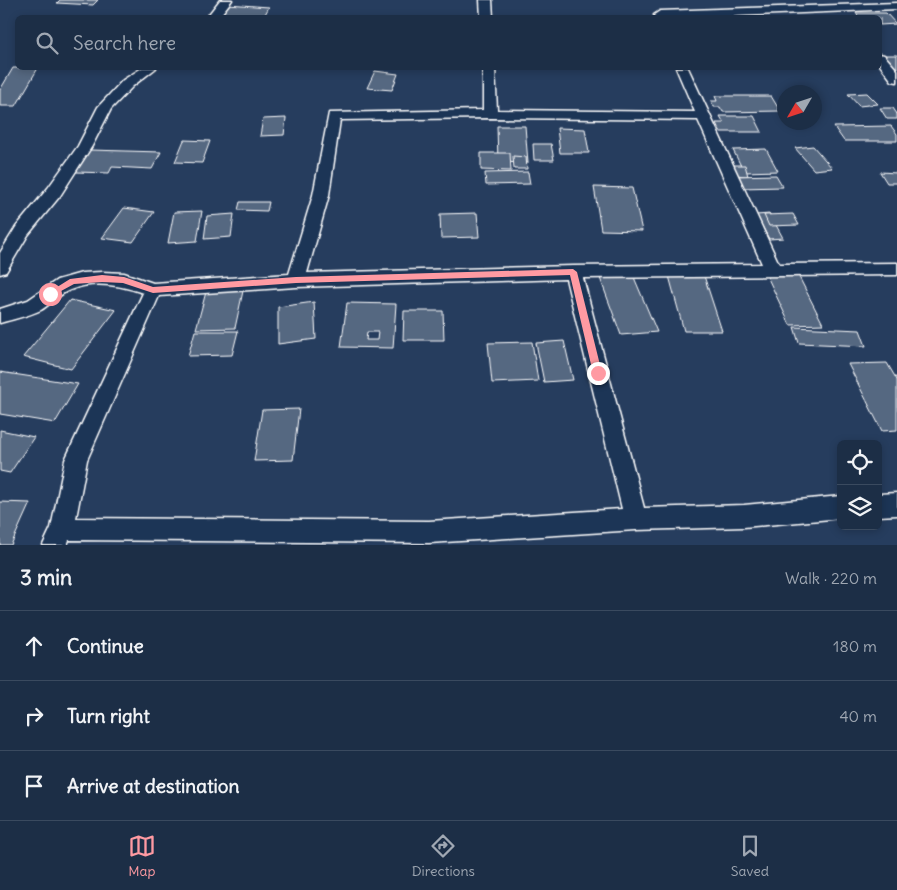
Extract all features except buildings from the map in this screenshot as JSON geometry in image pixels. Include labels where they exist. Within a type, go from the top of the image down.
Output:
[{"type":"street","points":[[214,15],[226,0]]},
{"type":"street","points":[[486,0],[487,15]]},
{"type":"street","points":[[655,0],[661,15]]},
{"type":"street","points":[[683,15],[897,6]]},
{"type":"street","points":[[837,8],[843,15]]},
{"type":"street","points":[[882,60],[897,78]]},
{"type":"street","points":[[0,268],[22,231],[54,192],[85,146],[105,108],[128,82],[147,70]]},
{"type":"street","points":[[489,70],[490,114]]},
{"type":"street","points":[[683,70],[773,270]]},
{"type":"street","points":[[296,280],[321,195],[334,116],[490,114],[539,116],[702,116]]},
{"type":"street","points":[[1,316],[34,305],[63,285],[82,280],[124,280],[153,290],[296,280],[573,272],[897,269]]},
{"type":"street","points":[[573,272],[636,519]]},
{"type":"street","points":[[153,290],[76,460],[58,537],[429,539],[636,519],[744,516],[837,506]]},
{"type":"street","points":[[882,505],[897,504]]},
{"type":"route","points":[[50,294],[63,285],[72,282],[102,278],[124,280],[153,290],[296,280],[573,272],[598,373]]}]
